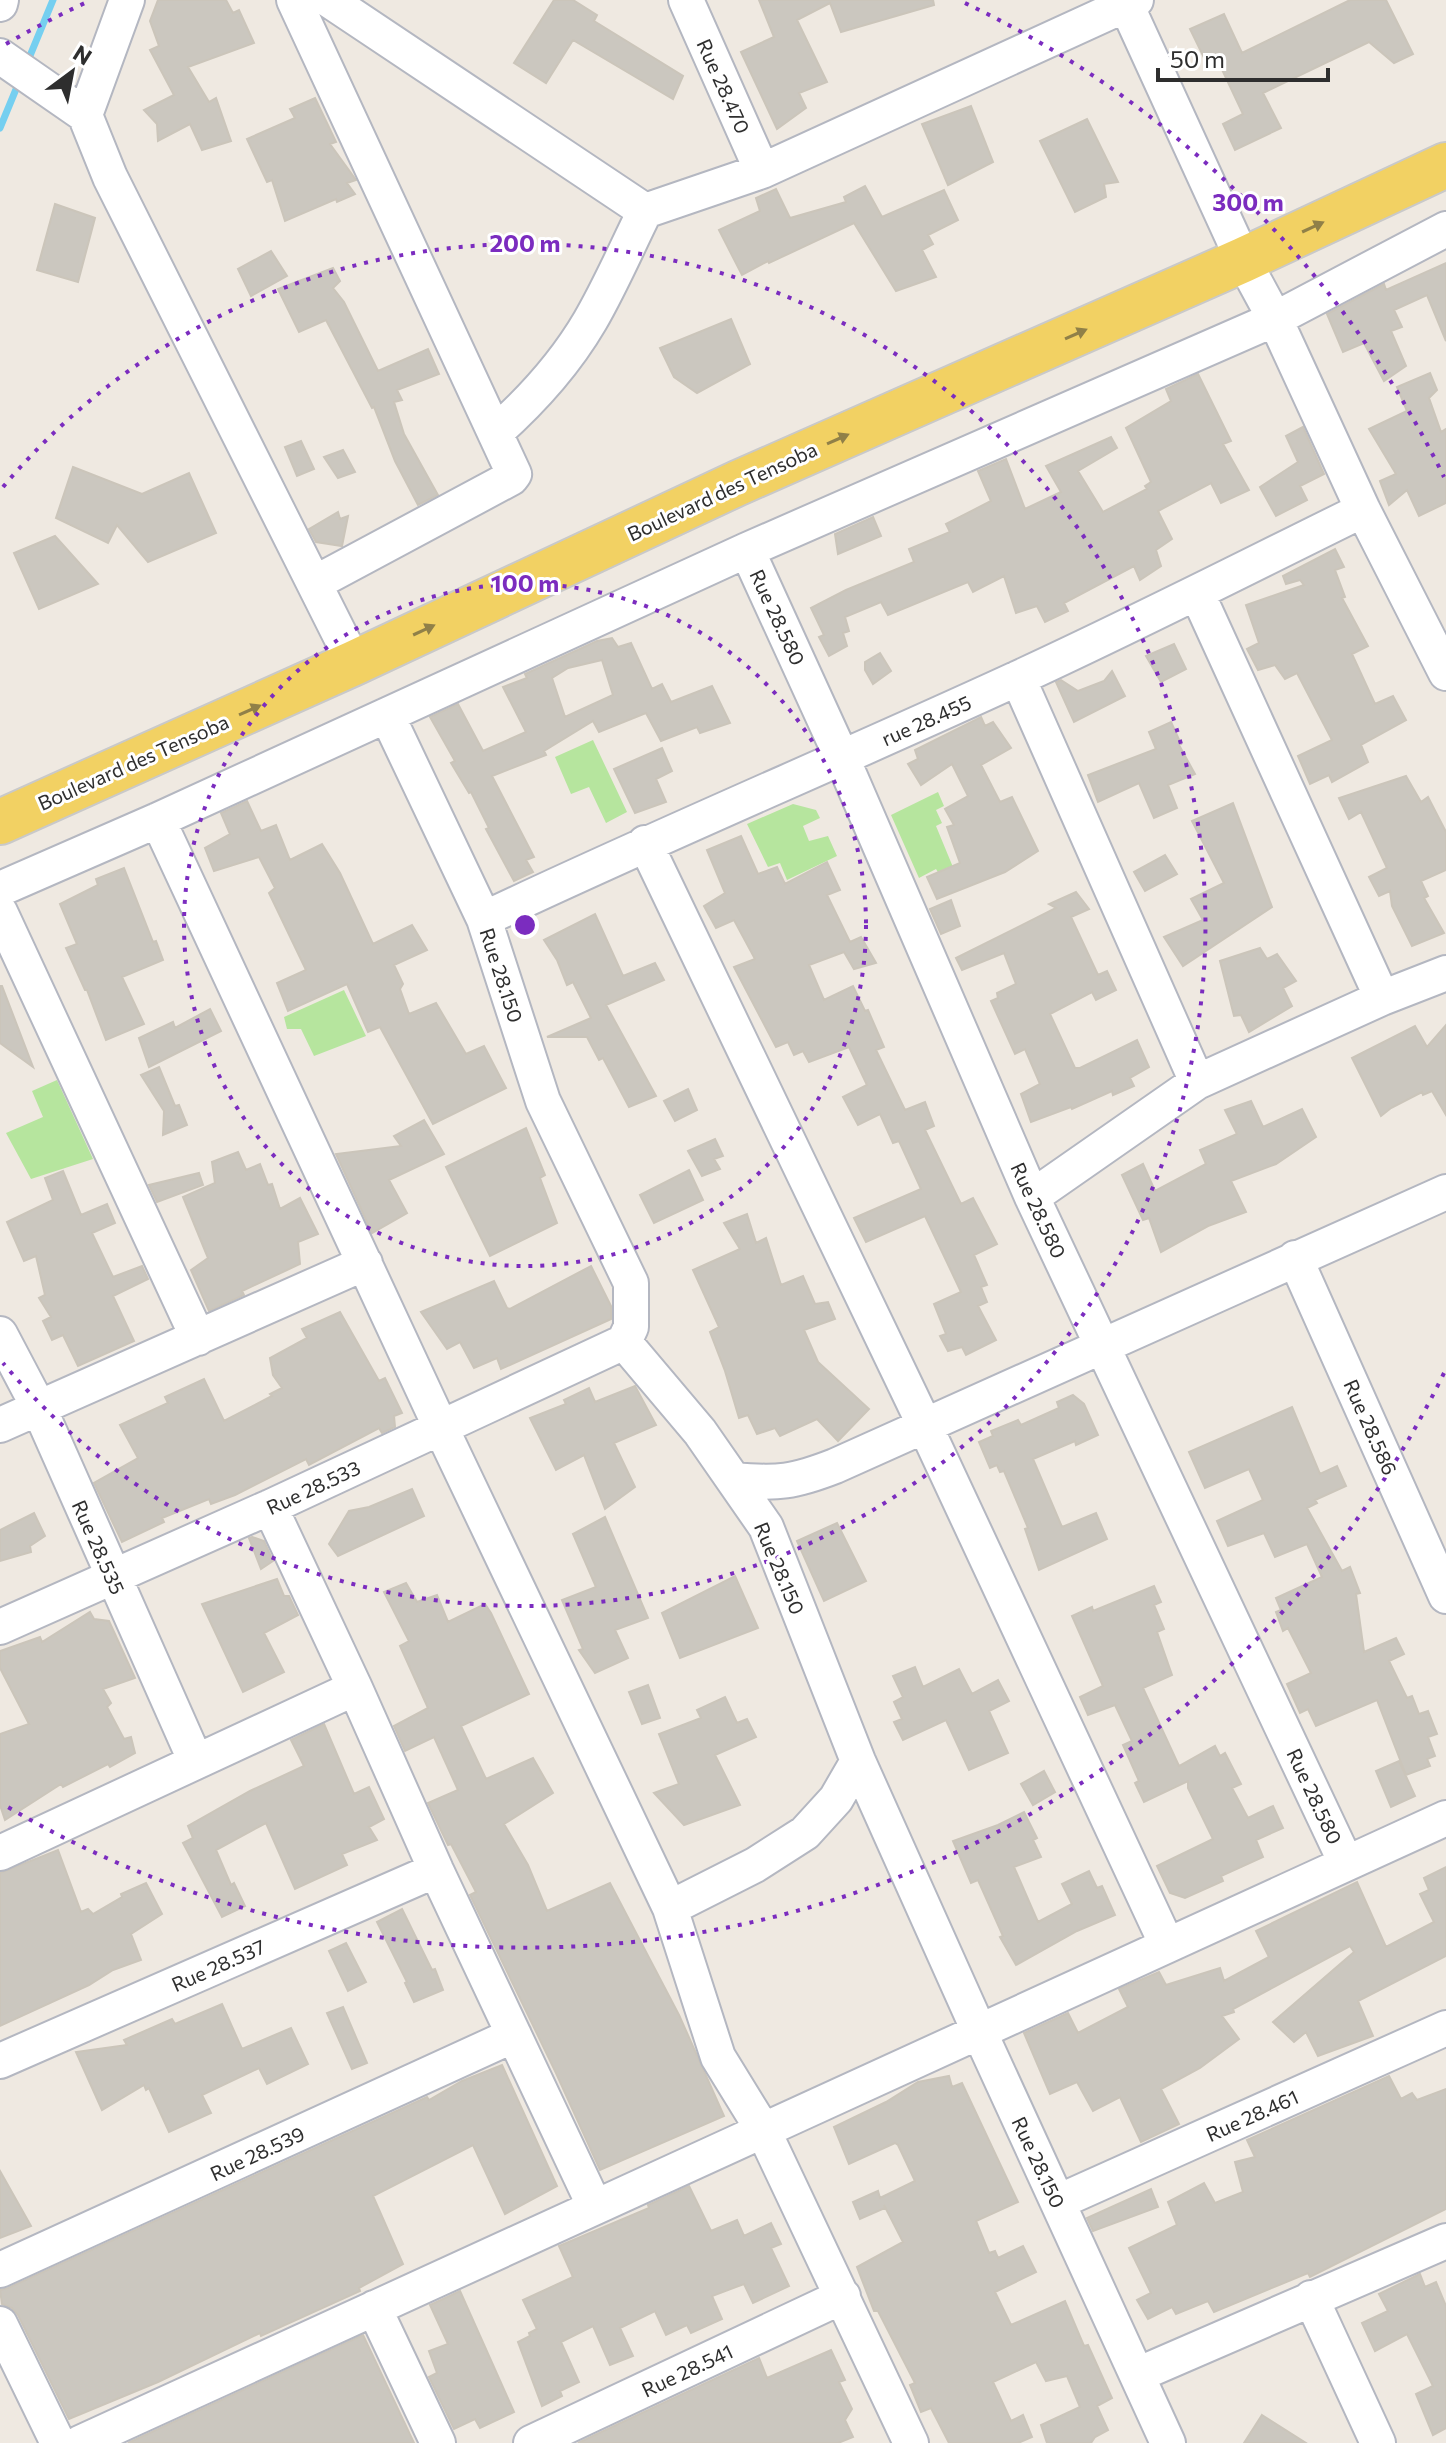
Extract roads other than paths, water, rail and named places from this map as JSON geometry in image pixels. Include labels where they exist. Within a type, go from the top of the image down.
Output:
[{"type":"main road","name":"Boulevard des Tensoba","points":[[0,791],[348,649],[738,483],[1236,246],[1446,134]]},
{"type":"main road","name":"Boulevard des Tensoba","points":[[1236,246],[1446,165]]},
{"type":"main road","name":"Boulevard des Tensoba","points":[[0,822],[348,649]]},
{"type":"street","points":[[85,115],[127,0]]},
{"type":"street","points":[[294,0],[512,468],[511,478],[315,583]]},
{"type":"street","points":[[329,0],[645,211]]},
{"type":"street","name":"Rue 28.470","points":[[686,0],[762,171]]},
{"type":"street","points":[[495,433],[521,410],[583,332],[645,211],[762,171],[1129,2],[1236,246],[1275,319],[1363,510],[1446,673]]},
{"type":"street","points":[[0,56],[85,115],[110,177],[348,649]]},
{"type":"street","points":[[0,889],[158,820],[747,550],[1275,319],[1446,229]]},
{"type":"street","name":"rue 28.455","points":[[484,919],[645,843],[1018,678],[1363,510]]},
{"type":"street","name":"Rue 28.580","points":[[747,550],[842,758],[1032,1197],[1346,1863]]},
{"type":"street","points":[[1197,593],[1382,998]]},
{"type":"street","points":[[1018,678],[1197,1082]]},
{"type":"street","name":"Rue 28.150","points":[[387,715],[484,919],[543,1101],[631,1283],[631,1327],[624,1342],[700,1432],[766,1527],[858,1761],[1168,2443]]},
{"type":"street","points":[[158,820],[441,1428],[670,1908],[718,2057],[763,2130],[911,2443]]},
{"type":"street","points":[[645,843],[925,1426],[1167,1945]]},
{"type":"street","points":[[0,912],[198,1338]]},
{"type":"street","points":[[1032,1197],[1197,1082],[1382,998],[1446,973]]},
{"type":"street","points":[[734,1480],[765,1483],[798,1480],[1446,1192]]},
{"type":"street","name":"Rue 28.586","points":[[1295,1258],[1446,1596]]},
{"type":"street","points":[[0,1425],[365,1263]]},
{"type":"street","name":"Rue 28.535","points":[[0,1334],[39,1408],[196,1762]]},
{"type":"street","name":"Rue 28.533","points":[[0,1627],[270,1507],[624,1342]]},
{"type":"street","points":[[270,1507],[595,2207]]},
{"type":"street","points":[[0,1853],[355,1688]]},
{"type":"street","points":[[670,1908],[755,1865],[805,1833],[836,1799],[858,1761]]},
{"type":"street","points":[[80,2443],[1446,1818]]},
{"type":"street","name":"Rue 28.537","points":[[0,2061],[436,1870]]},
{"type":"street","name":"Rue 28.461","points":[[1058,2202],[1446,2028]]},
{"type":"street","name":"Rue 28.539","points":[[0,2270],[514,2035]]},
{"type":"street","points":[[1137,2375],[1446,2241]]},
{"type":"street","name":"Rue 28.541","points":[[531,2443],[843,2296]]},
{"type":"street","points":[[1311,2298],[1378,2443]]},
{"type":"street","points":[[374,2308],[438,2443]]},
{"type":"street","points":[[0,2324],[58,2443]]},
{"type":"waterway","points":[[27,63],[53,0]]},
{"type":"waterway","points":[[0,128],[19,82]]}]
